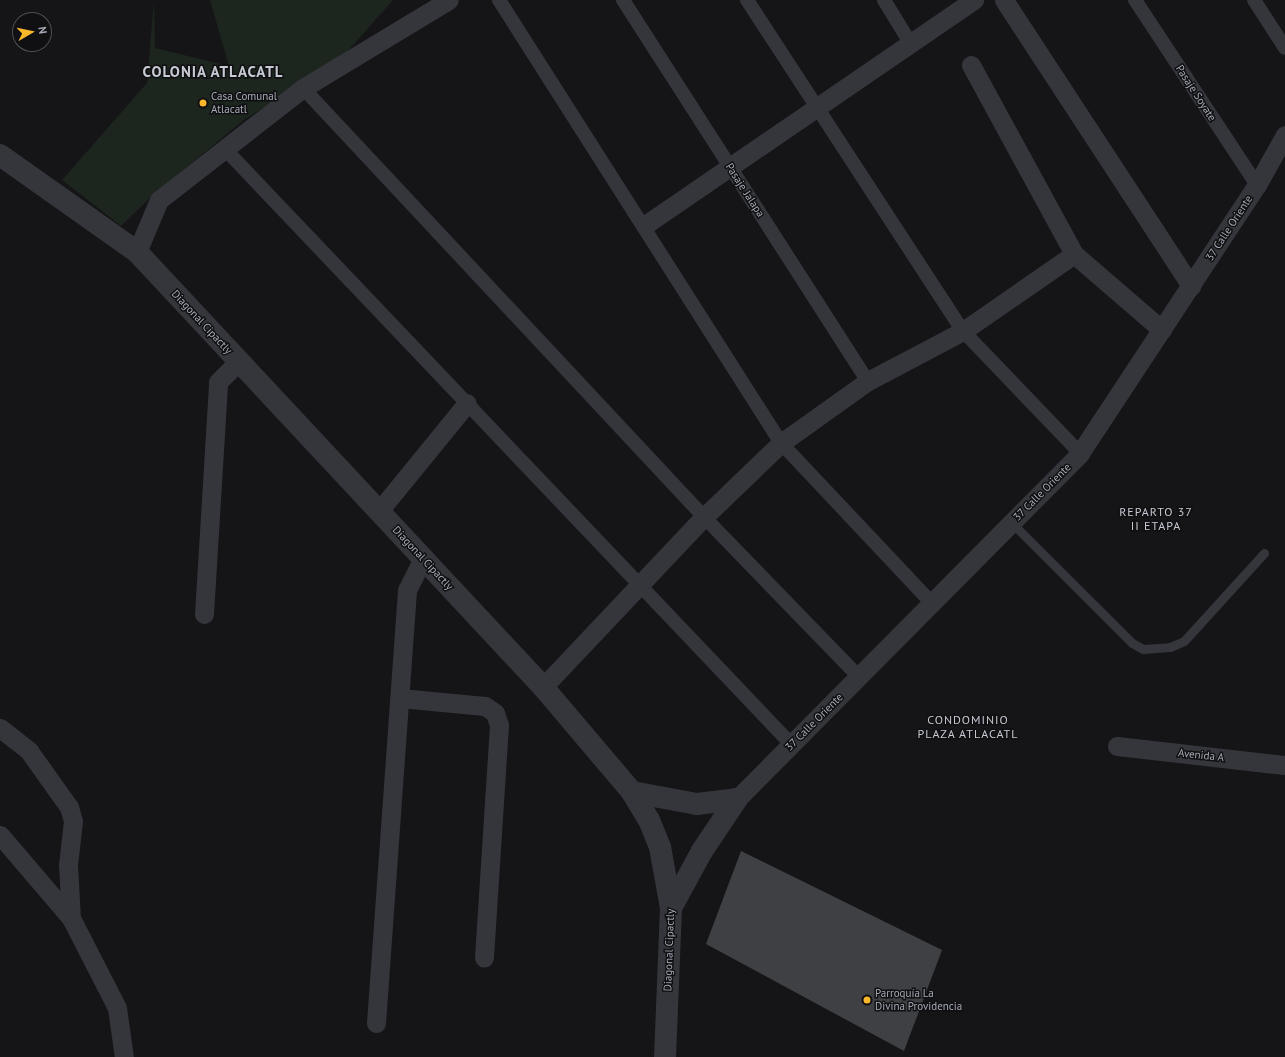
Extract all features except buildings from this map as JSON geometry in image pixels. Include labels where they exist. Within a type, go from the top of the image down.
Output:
[{"type":"street","points":[[137,252],[159,200],[302,88],[448,0]]},
{"type":"street","points":[[499,0],[645,225],[781,443],[932,603]]},
{"type":"street","name":"Pasaje Jalapa","points":[[623,0],[868,381]]},
{"type":"street","points":[[747,0],[816,108],[963,331],[1080,453]]},
{"type":"street","points":[[884,0],[911,44]]},
{"type":"street","points":[[645,225],[974,0]]},
{"type":"street","points":[[1004,0],[1191,286]]},
{"type":"street","name":"Pasaje Soyate","points":[[1135,0],[1257,185]]},
{"type":"street","points":[[1254,0],[1285,48]]},
{"type":"street","points":[[971,65],[1074,254],[1162,330]]},
{"type":"street","points":[[302,88],[704,517],[860,677]]},
{"type":"street","name":"37 Calle Oriente","points":[[737,799],[860,677],[1080,453],[1191,286],[1284,142]]},
{"type":"street","points":[[224,148],[792,745]]},
{"type":"street","name":"Diagonal Cipactly","points":[[0,155],[137,252],[543,686],[632,792],[649,820],[660,847],[671,908],[665,1057]]},
{"type":"street","points":[[543,686],[704,517],[781,443],[868,381],[963,331],[1074,254]]},
{"type":"street","points":[[204,614],[218,382],[239,361]]},
{"type":"street","points":[[379,510],[466,403]]},
{"type":"street","points":[[376,1023],[407,590],[423,558]]},
{"type":"street","points":[[400,698],[485,706],[495,713],[499,725],[484,958]]},
{"type":"street","points":[[0,728],[30,751],[69,807],[73,822],[68,865],[71,918]]},
{"type":"street","name":"Avenida A","points":[[1117,746],[1285,765]]},
{"type":"street","points":[[632,792],[697,804],[737,799]]},
{"type":"street","points":[[671,908],[702,851],[737,799]]},
{"type":"street","points":[[0,835],[71,918],[117,1008],[124,1057]]},
{"type":"lane","points":[[1011,522],[1132,643],[1143,649],[1170,647],[1184,641],[1264,554]]},
{"type":"shaded area","points":[[154,0],[155,48],[229,66],[210,0],[393,0],[339,61],[245,119],[154,194],[121,226],[62,180],[147,83]]},
{"type":"place","name":"Casa Comunal Atlacatl","points":[[203,103]]},
{"type":"place","name":"Parroquía La Divina Providencia","points":[[867,1000]]},
{"type":"district","name":"COLONIA ATLACATL","points":[[213,72]]},
{"type":"district","name":"REPARTO 37 II ETAPA","points":[[1156,519]]},
{"type":"district","name":"CONDOMINIO PLAZA ATLACATL","points":[[968,727]]}]
